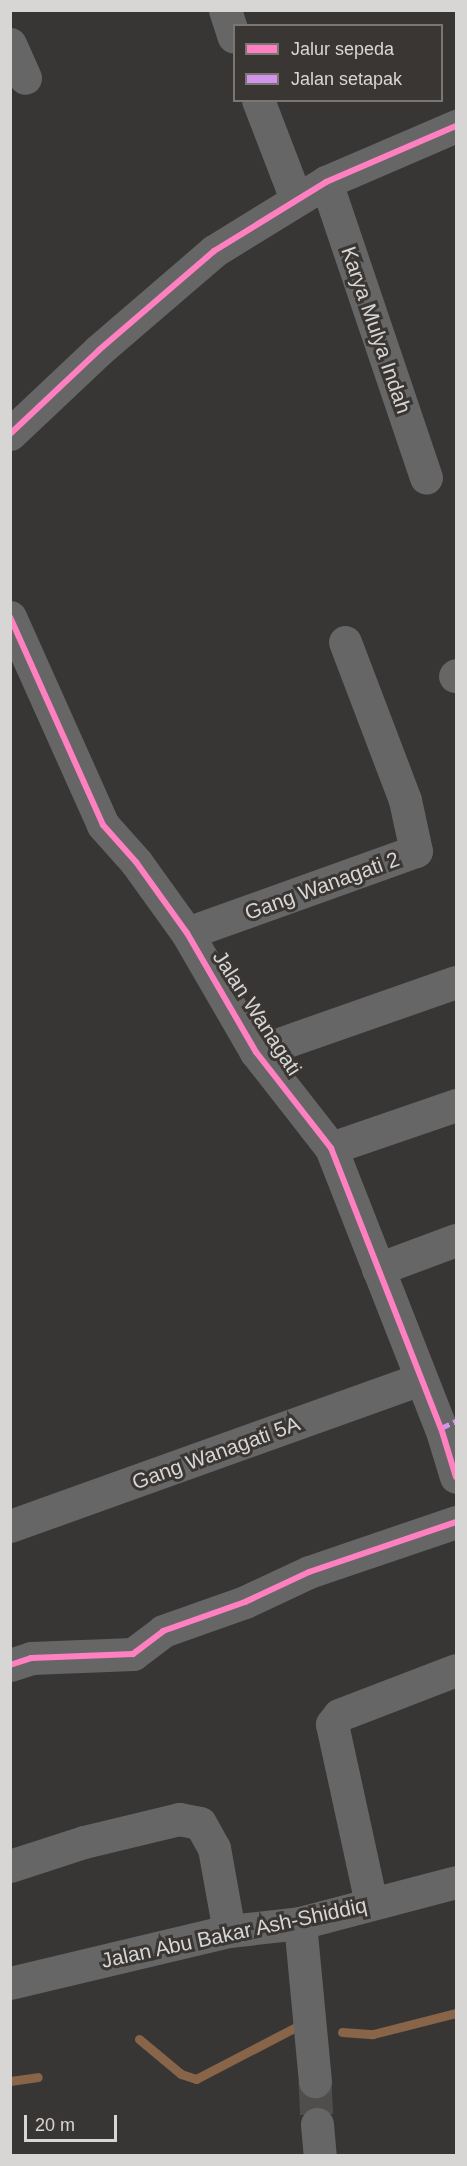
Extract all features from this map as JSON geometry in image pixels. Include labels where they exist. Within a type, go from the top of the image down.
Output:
[{"type":"street","points":[[225,10],[233,34]]},
{"type":"street","points":[[10,44],[25,78]]},
{"type":"street","points":[[259,102],[296,198]]},
{"type":"street","points":[[10,435],[99,350],[214,251],[296,198],[326,182],[456,126]]},
{"type":"street","name":"Karya Mulya Indah","points":[[326,182],[426,478]]},
{"type":"street","name":"Jalan Wanagati","points":[[10,617],[103,825],[136,862],[187,933],[256,1052],[331,1148],[421,1379],[449,1424],[456,1477]]},
{"type":"street","name":"Gang Wanagati 2","points":[[187,933],[416,851],[405,800],[345,642]]},
{"type":"street","points":[[256,1052],[456,982]]},
{"type":"street","points":[[331,1148],[456,1105]]},
{"type":"street","points":[[378,1269],[456,1240]]},
{"type":"street","name":"Gang Wanagati 5A","points":[[10,1526],[421,1379]]},
{"type":"street","points":[[10,1665],[32,1658],[133,1654],[163,1631],[245,1602],[309,1572],[456,1522]]},
{"type":"street","points":[[371,1903],[332,1724],[339,1715],[456,1670]]},
{"type":"street","points":[[10,1866],[84,1842],[179,1818],[200,1823],[214,1848],[229,1931]]},
{"type":"street","name":"Jalan Abu Bakar Ash-Shiddiq","points":[[10,1983],[229,1931],[300,1923],[456,1882]]},
{"type":"street","points":[[300,1923],[315,2081]]},
{"type":"waterway","points":[[342,2032],[373,2034],[456,2013]]},
{"type":"waterway","points":[[139,2039],[181,2074],[196,2079],[298,2026]]},
{"type":"waterway","points":[[10,2081],[38,2077]]},
{"type":"tunnel","points":[[315,2081],[317,2124]]},
{"type":"marked path","points":[[441,1428],[456,1421]]},
{"type":"cycle path","points":[[10,434],[99,350],[214,251],[326,182],[456,126]]},
{"type":"cycle path","points":[[10,617],[103,825],[136,862],[187,933],[256,1052],[331,1148],[441,1428],[456,1477]]},
{"type":"cycle path","points":[[10,1665],[31,1658],[133,1654],[163,1631],[245,1602],[309,1572],[456,1522]]}]
